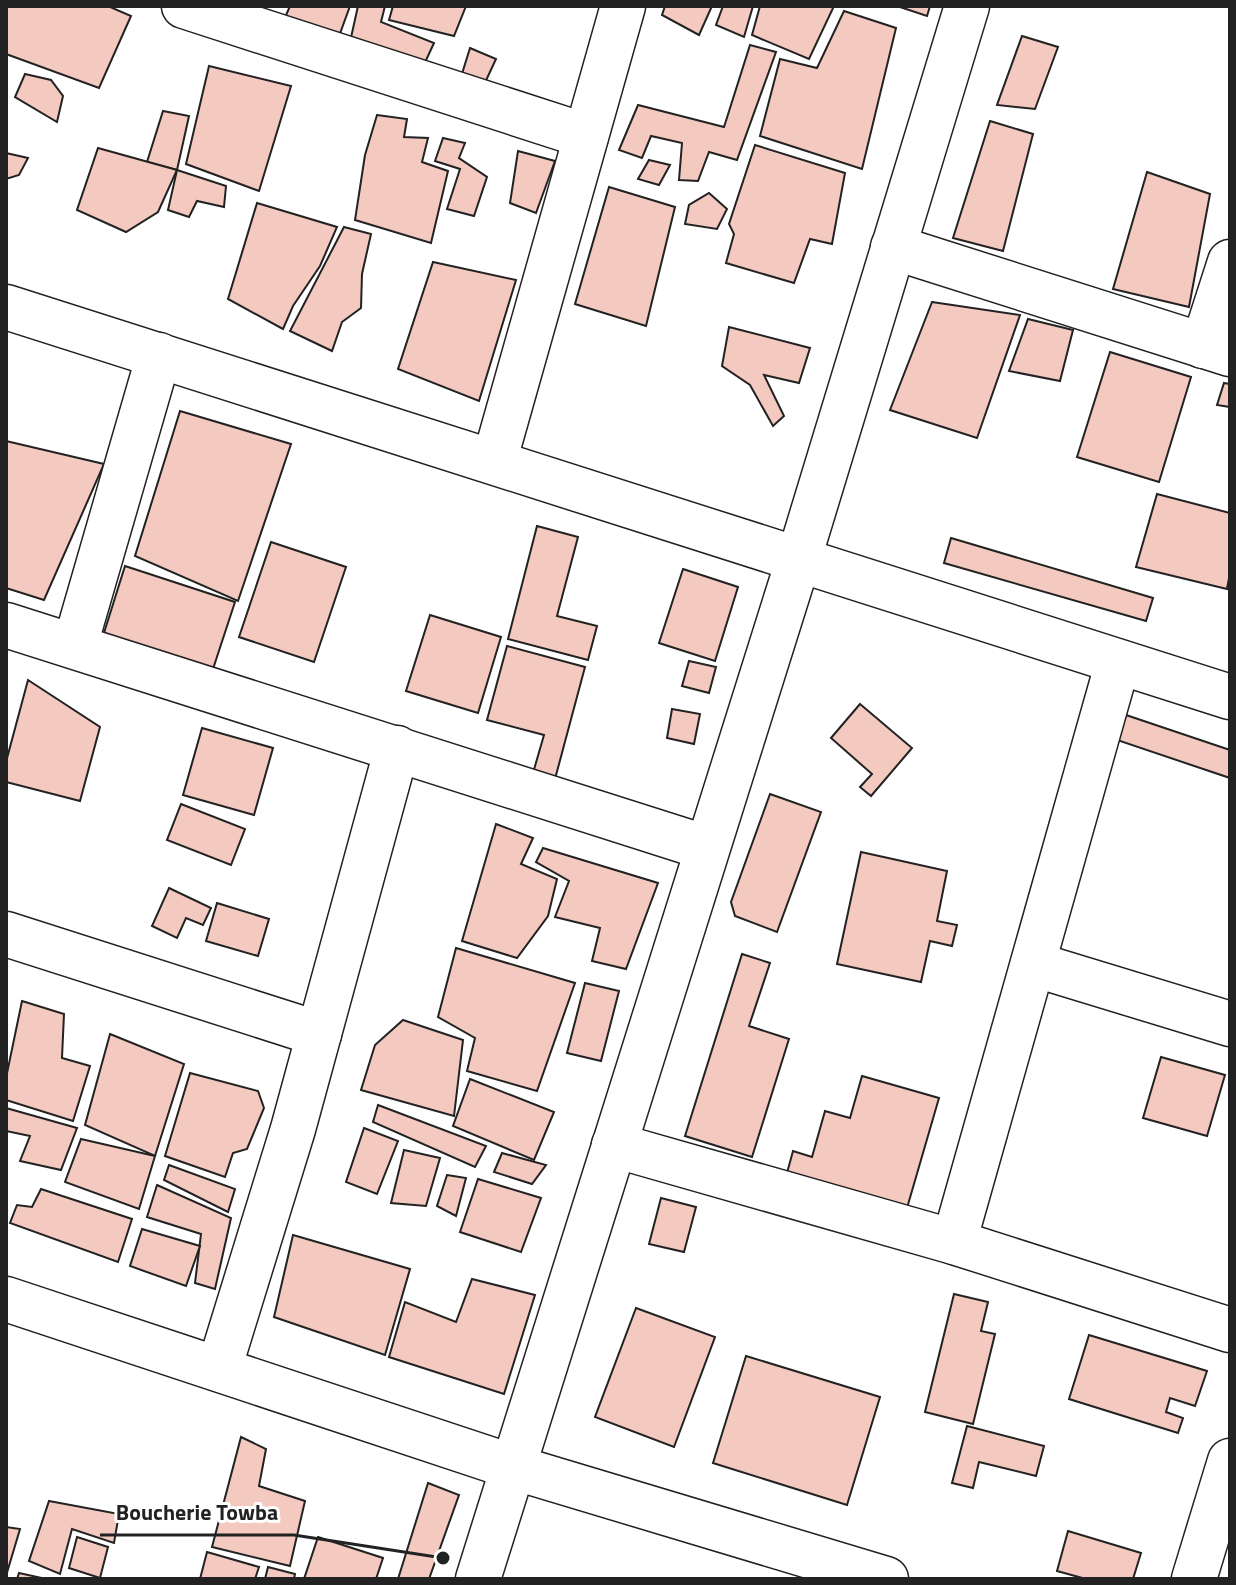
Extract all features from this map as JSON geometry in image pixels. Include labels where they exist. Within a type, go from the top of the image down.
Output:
[{"type":"street","points":[[184,6],[586,136]]},
{"type":"street","points":[[494,462],[623,6]]},
{"type":"street","points":[[478,1579],[799,558],[967,6]]},
{"type":"street","points":[[893,247],[1217,350],[1230,262]]},
{"type":"street","points":[[6,307],[1230,697]]},
{"type":"street","points":[[75,645],[159,355]]},
{"type":"street","points":[[6,625],[707,848]]},
{"type":"street","points":[[954,1242],[1118,662]]},
{"type":"street","points":[[219,1369],[293,1129],[397,748]]},
{"type":"street","points":[[6,934],[319,1034]]},
{"type":"street","points":[[1033,964],[1230,1024]]},
{"type":"street","points":[[614,1145],[954,1242],[1230,1330]]},
{"type":"street","points":[[6,1299],[828,1571],[886,1579]]},
{"type":"street","points":[[1194,1579],[1230,1461]]},
{"type":"building","points":[[7,6],[108,6],[131,16],[99,88],[6,54]]},
{"type":"building","points":[[290,6],[350,6],[338,39],[283,22]]},
{"type":"building","points":[[358,6],[385,6],[381,22],[434,43],[422,69],[350,42]]},
{"type":"building","points":[[393,6],[466,6],[454,36],[389,20]]},
{"type":"building","points":[[665,6],[712,6],[699,35],[662,15]]},
{"type":"building","points":[[723,6],[753,6],[744,37],[716,25]]},
{"type":"building","points":[[760,6],[834,6],[809,59],[752,35]]},
{"type":"building","points":[[897,6],[930,6],[927,16]]},
{"type":"building","points":[[844,11],[896,28],[862,169],[760,136],[780,59],[817,68]]},
{"type":"building","points":[[1022,36],[1058,47],[1035,109],[997,105]]},
{"type":"building","points":[[750,45],[776,52],[737,160],[709,152],[698,181],[679,180],[682,143],[651,136],[642,158],[619,150],[638,105],[724,127]]},
{"type":"building","points":[[470,48],[496,59],[483,87],[461,77]]},
{"type":"building","points":[[209,66],[291,86],[259,191],[186,164]]},
{"type":"building","points":[[25,74],[51,80],[63,96],[57,122],[15,97]]},
{"type":"building","points":[[163,111],[189,116],[177,170],[147,162]]},
{"type":"building","points":[[377,115],[407,119],[404,137],[428,138],[422,162],[448,171],[431,243],[355,220],[365,155]]},
{"type":"building","points":[[990,121],[1033,134],[1003,251],[953,238]]},
{"type":"building","points":[[443,138],[465,143],[459,158],[487,177],[474,216],[447,209],[460,169],[435,161]]},
{"type":"building","points":[[755,145],[845,173],[832,244],[810,239],[794,283],[726,263],[734,234],[729,224]]},
{"type":"building","points":[[98,148],[177,170],[158,212],[126,232],[77,210]]},
{"type":"building","points":[[518,151],[555,161],[536,213],[510,203]]},
{"type":"building","points":[[6,153],[28,158],[19,175],[6,179]]},
{"type":"building","points":[[649,160],[670,165],[659,185],[638,179]]},
{"type":"building","points":[[177,170],[226,186],[224,207],[197,201],[189,217],[168,210]]},
{"type":"building","points":[[1147,172],[1210,194],[1189,307],[1113,289]]},
{"type":"building","points":[[609,187],[675,207],[646,326],[575,304]]},
{"type":"building","points":[[709,193],[727,209],[717,229],[685,224],[689,205]]},
{"type":"building","points":[[257,203],[337,227],[320,266],[293,306],[283,329],[228,299]]},
{"type":"building","points":[[344,227],[371,234],[362,274],[361,308],[342,322],[332,351],[290,331]]},
{"type":"building","points":[[433,262],[516,280],[479,401],[398,369]]},
{"type":"building","points":[[932,302],[1020,315],[977,438],[890,410]]},
{"type":"building","points":[[1028,319],[1073,330],[1060,381],[1009,371]]},
{"type":"building","points":[[729,327],[810,348],[799,383],[764,375],[784,416],[773,426],[750,385],[722,366]]},
{"type":"building","points":[[1110,352],[1191,377],[1159,482],[1077,457]]},
{"type":"building","points":[[1224,383],[1230,384],[1230,407],[1217,405]]},
{"type":"building","points":[[180,411],[291,444],[238,601],[135,556]]},
{"type":"building","points":[[6,441],[104,464],[44,600],[6,588]]},
{"type":"building","points":[[1157,494],[1230,513],[1227,589],[1136,567]]},
{"type":"building","points":[[537,526],[578,537],[557,616],[597,626],[588,660],[508,639]]},
{"type":"building","points":[[951,538],[1153,598],[1146,621],[944,563]]},
{"type":"building","points":[[271,542],[346,567],[314,662],[239,637]]},
{"type":"building","points":[[125,566],[235,602],[212,672],[103,636]]},
{"type":"building","points":[[683,569],[738,587],[715,661],[659,643]]},
{"type":"building","points":[[430,615],[501,637],[478,713],[406,691]]},
{"type":"building","points":[[507,646],[585,667],[555,779],[533,773],[544,735],[487,720]]},
{"type":"building","points":[[689,661],[716,667],[709,693],[682,686]]},
{"type":"building","points":[[28,680],[100,727],[80,801],[6,782],[6,762]]},
{"type":"building","points":[[860,704],[912,748],[871,796],[860,787],[872,774],[831,738]]},
{"type":"building","points":[[672,709],[700,714],[694,744],[667,738]]},
{"type":"building","points":[[1123,714],[1230,750],[1230,778],[1114,739]]},
{"type":"building","points":[[202,728],[273,748],[254,815],[183,795]]},
{"type":"building","points":[[770,794],[821,812],[777,932],[735,916],[731,902]]},
{"type":"building","points":[[181,804],[245,829],[231,865],[167,840]]},
{"type":"building","points":[[496,824],[533,838],[521,864],[557,879],[548,916],[517,958],[462,941]]},
{"type":"building","points":[[543,848],[658,883],[626,969],[592,961],[600,928],[555,917],[569,881],[536,862]]},
{"type":"building","points":[[861,852],[947,871],[937,921],[957,925],[952,946],[930,941],[921,982],[837,964]]},
{"type":"building","points":[[169,888],[211,908],[203,925],[186,918],[177,938],[152,926]]},
{"type":"building","points":[[217,903],[269,919],[258,956],[206,941]]},
{"type":"building","points":[[456,948],[575,983],[537,1091],[467,1071],[475,1038],[438,1017]]},
{"type":"building","points":[[742,954],[770,963],[749,1026],[789,1039],[752,1157],[685,1136]]},
{"type":"building","points":[[585,983],[619,991],[601,1061],[567,1053]]},
{"type":"building","points":[[22,1001],[64,1014],[62,1058],[90,1066],[73,1121],[6,1100],[6,1078]]},
{"type":"building","points":[[403,1020],[463,1040],[454,1116],[361,1090],[375,1045]]},
{"type":"building","points":[[110,1034],[184,1064],[155,1156],[85,1125]]},
{"type":"building","points":[[1161,1057],[1225,1075],[1207,1136],[1143,1118]]},
{"type":"building","points":[[190,1073],[258,1091],[264,1108],[247,1149],[233,1153],[225,1177],[165,1156]]},
{"type":"building","points":[[862,1076],[939,1098],[907,1208],[787,1173],[793,1151],[812,1157],[825,1111],[850,1118]]},
{"type":"building","points":[[470,1079],[554,1112],[534,1160],[453,1126]]},
{"type":"building","points":[[378,1105],[486,1146],[475,1167],[373,1122]]},
{"type":"building","points":[[6,1108],[77,1128],[61,1170],[20,1161],[30,1136],[6,1131]]},
{"type":"building","points":[[364,1128],[398,1141],[377,1194],[346,1182]]},
{"type":"building","points":[[81,1139],[155,1156],[139,1209],[65,1182]]},
{"type":"building","points":[[404,1150],[440,1158],[426,1206],[391,1203]]},
{"type":"building","points":[[502,1153],[546,1165],[532,1184],[494,1172]]},
{"type":"building","points":[[169,1165],[235,1189],[228,1212],[164,1180]]},
{"type":"building","points":[[447,1175],[466,1178],[456,1216],[437,1206]]},
{"type":"building","points":[[478,1179],[541,1198],[521,1252],[460,1232]]},
{"type":"building","points":[[157,1185],[231,1218],[215,1289],[195,1283],[201,1234],[147,1217]]},
{"type":"building","points":[[41,1189],[132,1219],[118,1262],[10,1223],[17,1205],[32,1207]]},
{"type":"building","points":[[661,1198],[696,1207],[684,1252],[649,1244]]},
{"type":"building","points":[[142,1229],[200,1246],[186,1286],[130,1266]]},
{"type":"building","points":[[293,1235],[410,1269],[385,1355],[274,1317]]},
{"type":"building","points":[[472,1279],[535,1295],[504,1394],[389,1357],[405,1302],[456,1322]]},
{"type":"building","points":[[954,1294],[988,1302],[981,1331],[995,1334],[973,1424],[925,1412]]},
{"type":"building","points":[[636,1308],[715,1337],[674,1447],[595,1417]]},
{"type":"building","points":[[1089,1335],[1207,1371],[1195,1406],[1170,1398],[1166,1412],[1183,1418],[1178,1433],[1069,1399]]},
{"type":"building","points":[[746,1356],[880,1397],[847,1505],[713,1463]]},
{"type":"building","points":[[967,1426],[1044,1446],[1036,1476],[979,1462],[973,1488],[952,1483]]},
{"type":"building","points":[[241,1437],[266,1449],[259,1486],[305,1501],[290,1566],[212,1547]]},
{"type":"building","points":[[428,1483],[459,1495],[429,1579],[398,1579]]},
{"type":"building","points":[[49,1501],[119,1514],[114,1543],[72,1529],[60,1574],[29,1561]]},
{"type":"building","points":[[6,1527],[20,1529],[6,1576]]},
{"type":"building","points":[[1068,1531],[1141,1553],[1133,1579],[1086,1579],[1057,1571]]},
{"type":"building","points":[[77,1537],[108,1547],[100,1578],[69,1568]]},
{"type":"building","points":[[318,1537],[383,1558],[376,1579],[304,1579]]},
{"type":"building","points":[[207,1552],[259,1567],[255,1579],[200,1579]]},
{"type":"building","points":[[268,1567],[295,1574],[294,1579],[265,1579]]},
{"type":"building","points":[[19,1573],[42,1578],[42,1579],[17,1579]]},
{"type":"place","name":"Boucherie Towba","points":[[443,1558]]}]
